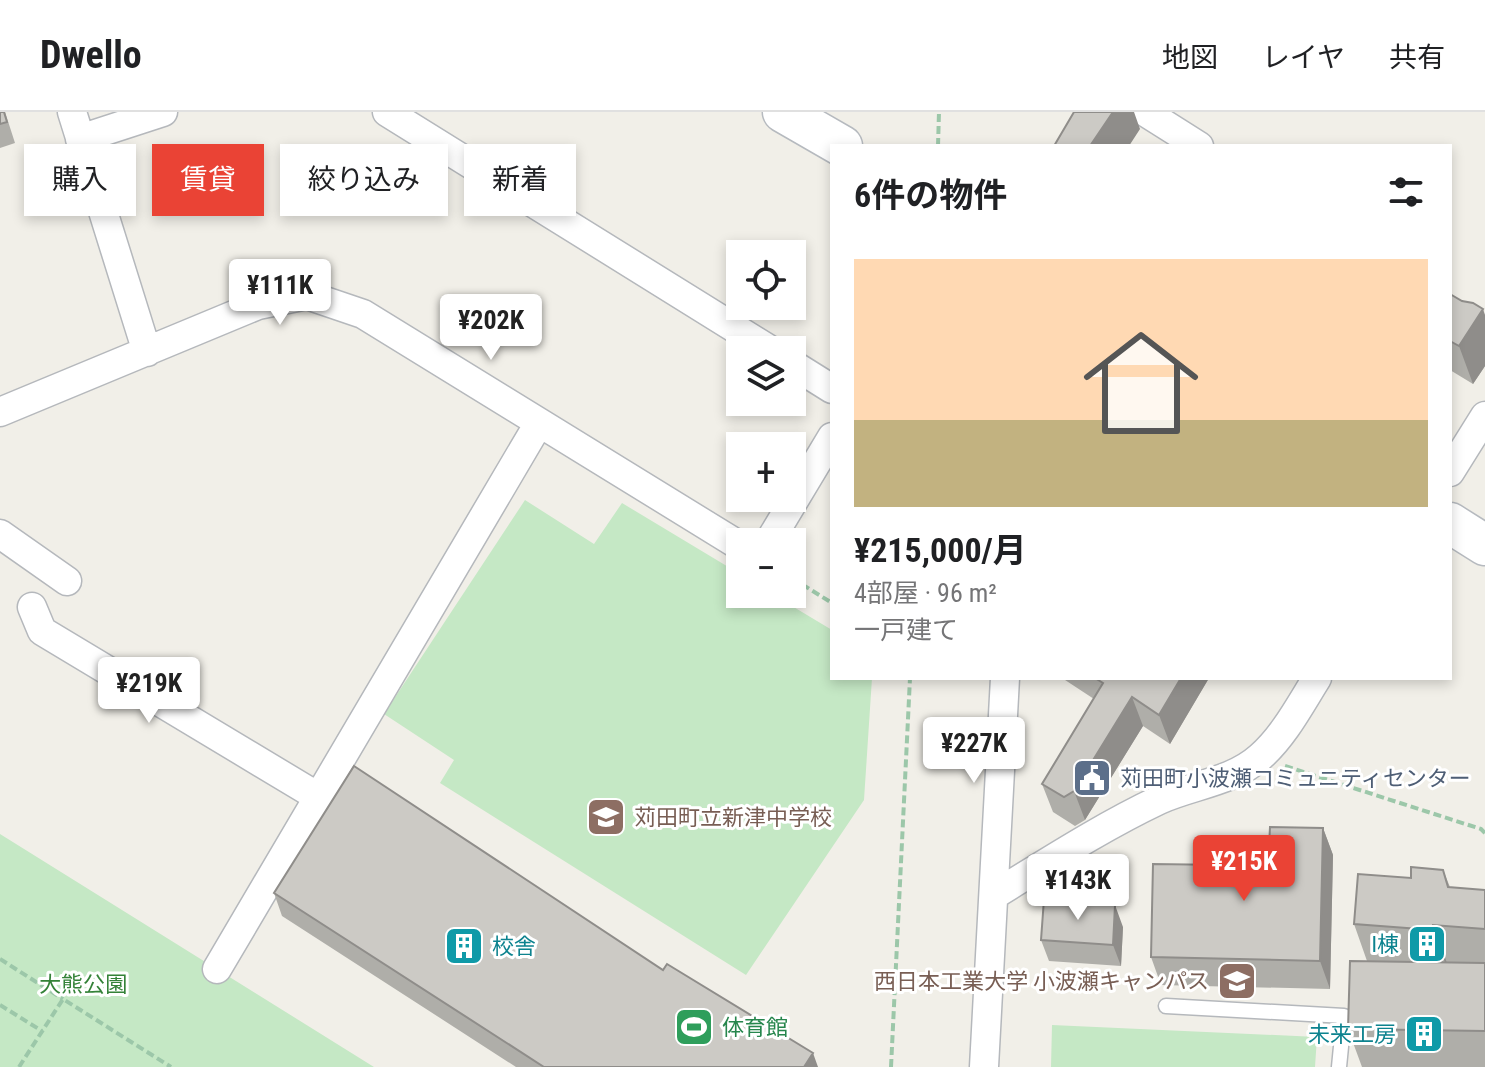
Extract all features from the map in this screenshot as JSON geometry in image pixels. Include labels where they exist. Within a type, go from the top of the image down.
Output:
[{"type":"main road","points":[[783,112],[839,144]]},
{"type":"main road","points":[[1452,524],[1485,545]]},
{"type":"street","points":[[72,112],[147,352]]},
{"type":"street","points":[[80,139],[163,112]]},
{"type":"street","points":[[387,112],[747,336]]},
{"type":"street","points":[[1145,112],[1196,144]]},
{"type":"street","points":[[0,412],[258,305],[307,295],[363,314],[726,537]]},
{"type":"street","points":[[806,373],[830,388]]},
{"type":"street","points":[[1452,469],[1485,416]]},
{"type":"street","points":[[217,969],[539,423]]},
{"type":"street","points":[[777,528],[830,440]]},
{"type":"street","points":[[0,534],[67,581]]},
{"type":"street","points":[[32,607],[42,631],[320,798]]},
{"type":"street","points":[[984,1067],[1005,680]]},
{"type":"street","points":[[994,895],[1074,846],[1160,800],[1241,772],[1276,740],[1306,682]]},
{"type":"lane","points":[[1166,1006],[1344,1016],[1339,1067]]},
{"type":"path","points":[[938,144],[939,112]]},
{"type":"path","points":[[806,587],[830,602]]},
{"type":"path","points":[[891,1067],[910,680]]},
{"type":"path","points":[[1259,758],[1481,829],[1485,833]]},
{"type":"path","points":[[0,959],[171,1067]]},
{"type":"path","points":[[19,1067],[63,999]]},
{"type":"path","points":[[0,1005],[42,1031]]},
{"type":"green space","points":[[525,500],[594,544],[622,503],[726,566],[726,608],[795,608],[830,629],[830,680],[872,680],[864,800],[746,975],[440,783],[454,760],[384,714]]},
{"type":"green space","name":"大熊公園","points":[[0,834],[374,1067],[0,1067]]},
{"type":"green space","points":[[1052,1025],[1317,1037],[1315,1067],[1051,1067]]},
{"type":"building","points":[[0,112],[4,112],[7,122],[0,124]]},
{"type":"building","points":[[1074,112],[1113,112],[1091,144],[1055,144]]},
{"type":"building","points":[[1452,295],[1483,309],[1459,346],[1452,342]]},
{"type":"building","points":[[1098,680],[1180,680],[1159,715],[1132,697],[1074,791],[1064,797],[1042,784],[1103,683]]},
{"type":"building","name":"校舎","points":[[354,766],[663,970],[667,964],[813,1053],[804,1067],[544,1067],[274,893]]},
{"type":"building","points":[[1270,827],[1323,828],[1320,961],[1151,957],[1153,864],[1226,865],[1226,846],[1269,847]]},
{"type":"building","points":[[1411,867],[1443,870],[1448,887],[1485,890],[1485,929],[1433,925],[1433,930],[1354,924],[1358,874],[1411,878]]},
{"type":"building","points":[[1044,899],[1115,905],[1113,945],[1041,940]]},
{"type":"building","points":[[1350,961],[1485,963],[1485,1031],[1348,1029]]},
{"type":"place","name":"苅田町小波瀬コミュニティセンター","points":[[1092,778]]},
{"type":"place","name":"苅田町立新津中学校","points":[[606,817]]},
{"type":"place","name":"I棟","points":[[1427,944]]},
{"type":"place","name":"校舎","points":[[464,946]]},
{"type":"place","name":"西日本工業大学 小波瀬キャンパス","points":[[1237,981]]},
{"type":"place","name":"体育館","points":[[694,1027]]},
{"type":"place","name":"未来工房","points":[[1424,1034]]}]
